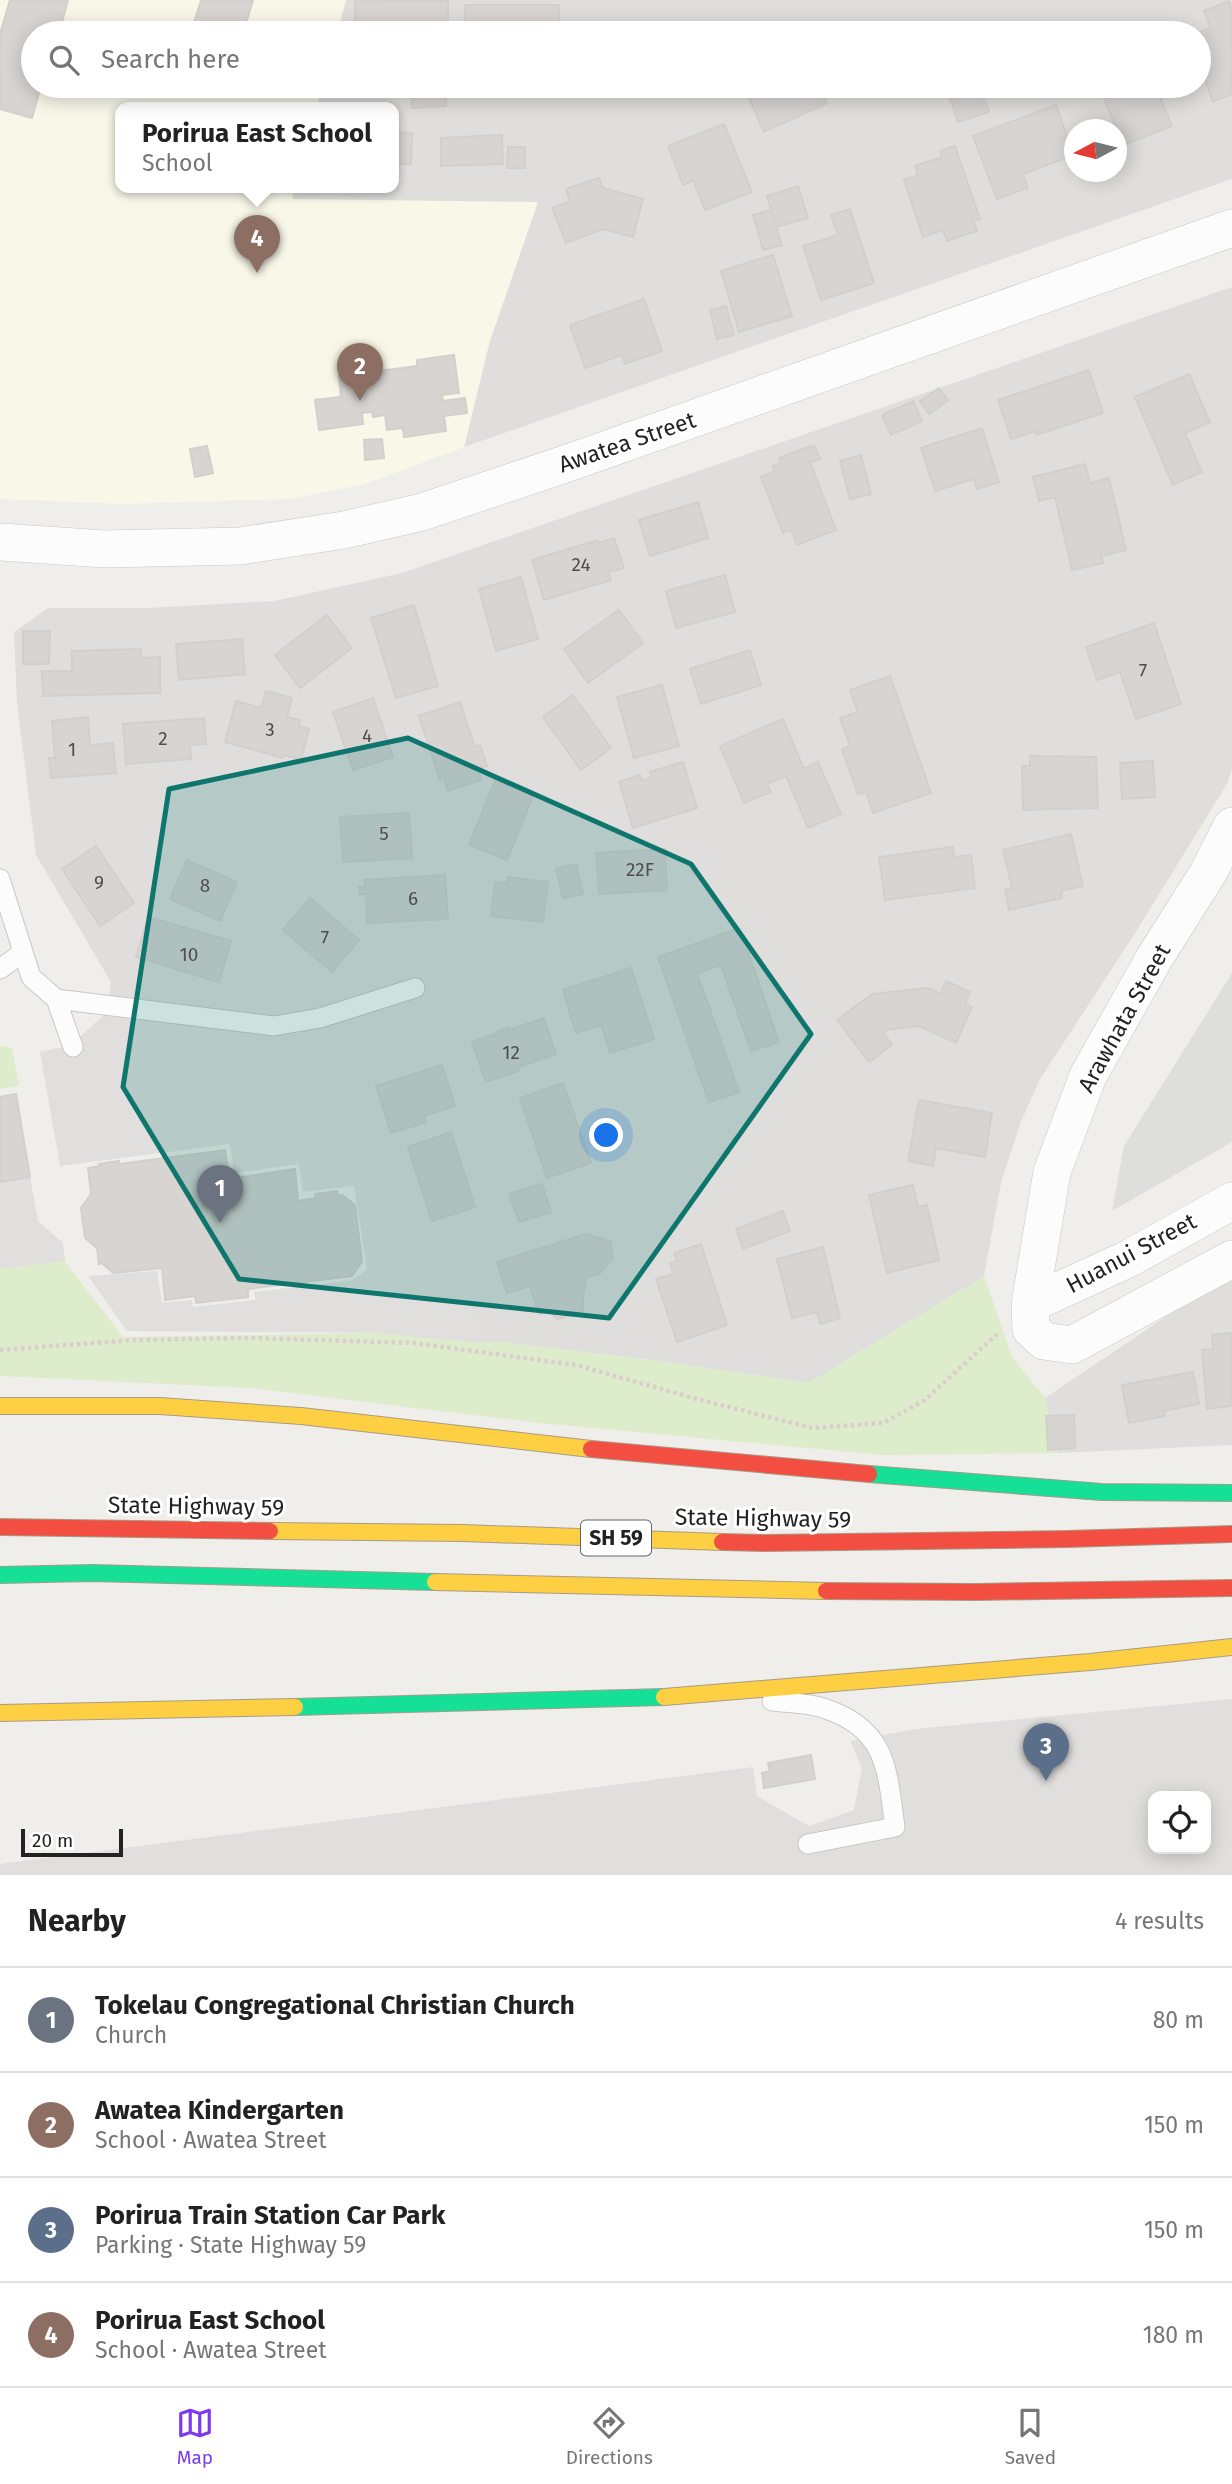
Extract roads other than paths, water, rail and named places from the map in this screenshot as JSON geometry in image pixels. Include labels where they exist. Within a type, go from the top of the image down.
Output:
[{"type":"main road","points":[[0,1406],[160,1406],[288,1415],[546,1445],[960,1482],[1102,1492],[1232,1493]]},
{"type":"main road","name":"State Highway 59","points":[[0,1527],[436,1533],[765,1543],[1041,1540],[1232,1534]]},
{"type":"main road","name":"SH 59","points":[[0,1575],[106,1574],[800,1591],[976,1592],[1232,1588]]},
{"type":"main road","points":[[0,1713],[638,1699],[1090,1662],[1232,1647]]},
{"type":"street","name":"Awatea Street","points":[[0,542],[105,548],[240,546],[344,530],[422,512],[571,462],[1232,228]]},
{"type":"street","name":"Arawhata Street","points":[[1030,1304],[1052,1172],[1088,1076],[1154,957],[1208,873],[1232,826]]},
{"type":"street","name":"Huanui Street","points":[[1030,1304],[1128,1259],[1232,1201]]},
{"type":"street","points":[[1030,1304],[1031,1329],[1044,1341],[1072,1345],[1232,1259]]},
{"type":"lane","points":[[0,879],[31,976],[56,999],[73,1048]]},
{"type":"lane","points":[[0,969],[22,953]]},
{"type":"lane","points":[[56,999],[274,1026],[320,1018],[415,988]]},
{"type":"lane","points":[[638,1699],[771,1701],[825,1708],[857,1723],[877,1743],[887,1771],[895,1827],[808,1844]]},
{"type":"place","name":"Porirua East School","points":[[257,273]]},
{"type":"place","name":"Awatea Kindergarten","points":[[360,401]]},
{"type":"place","name":"Tokelau Congregational Christian Church","points":[[220,1223]]},
{"type":"place","name":"Porirua Train Station Car Park","points":[[1046,1781]]}]
